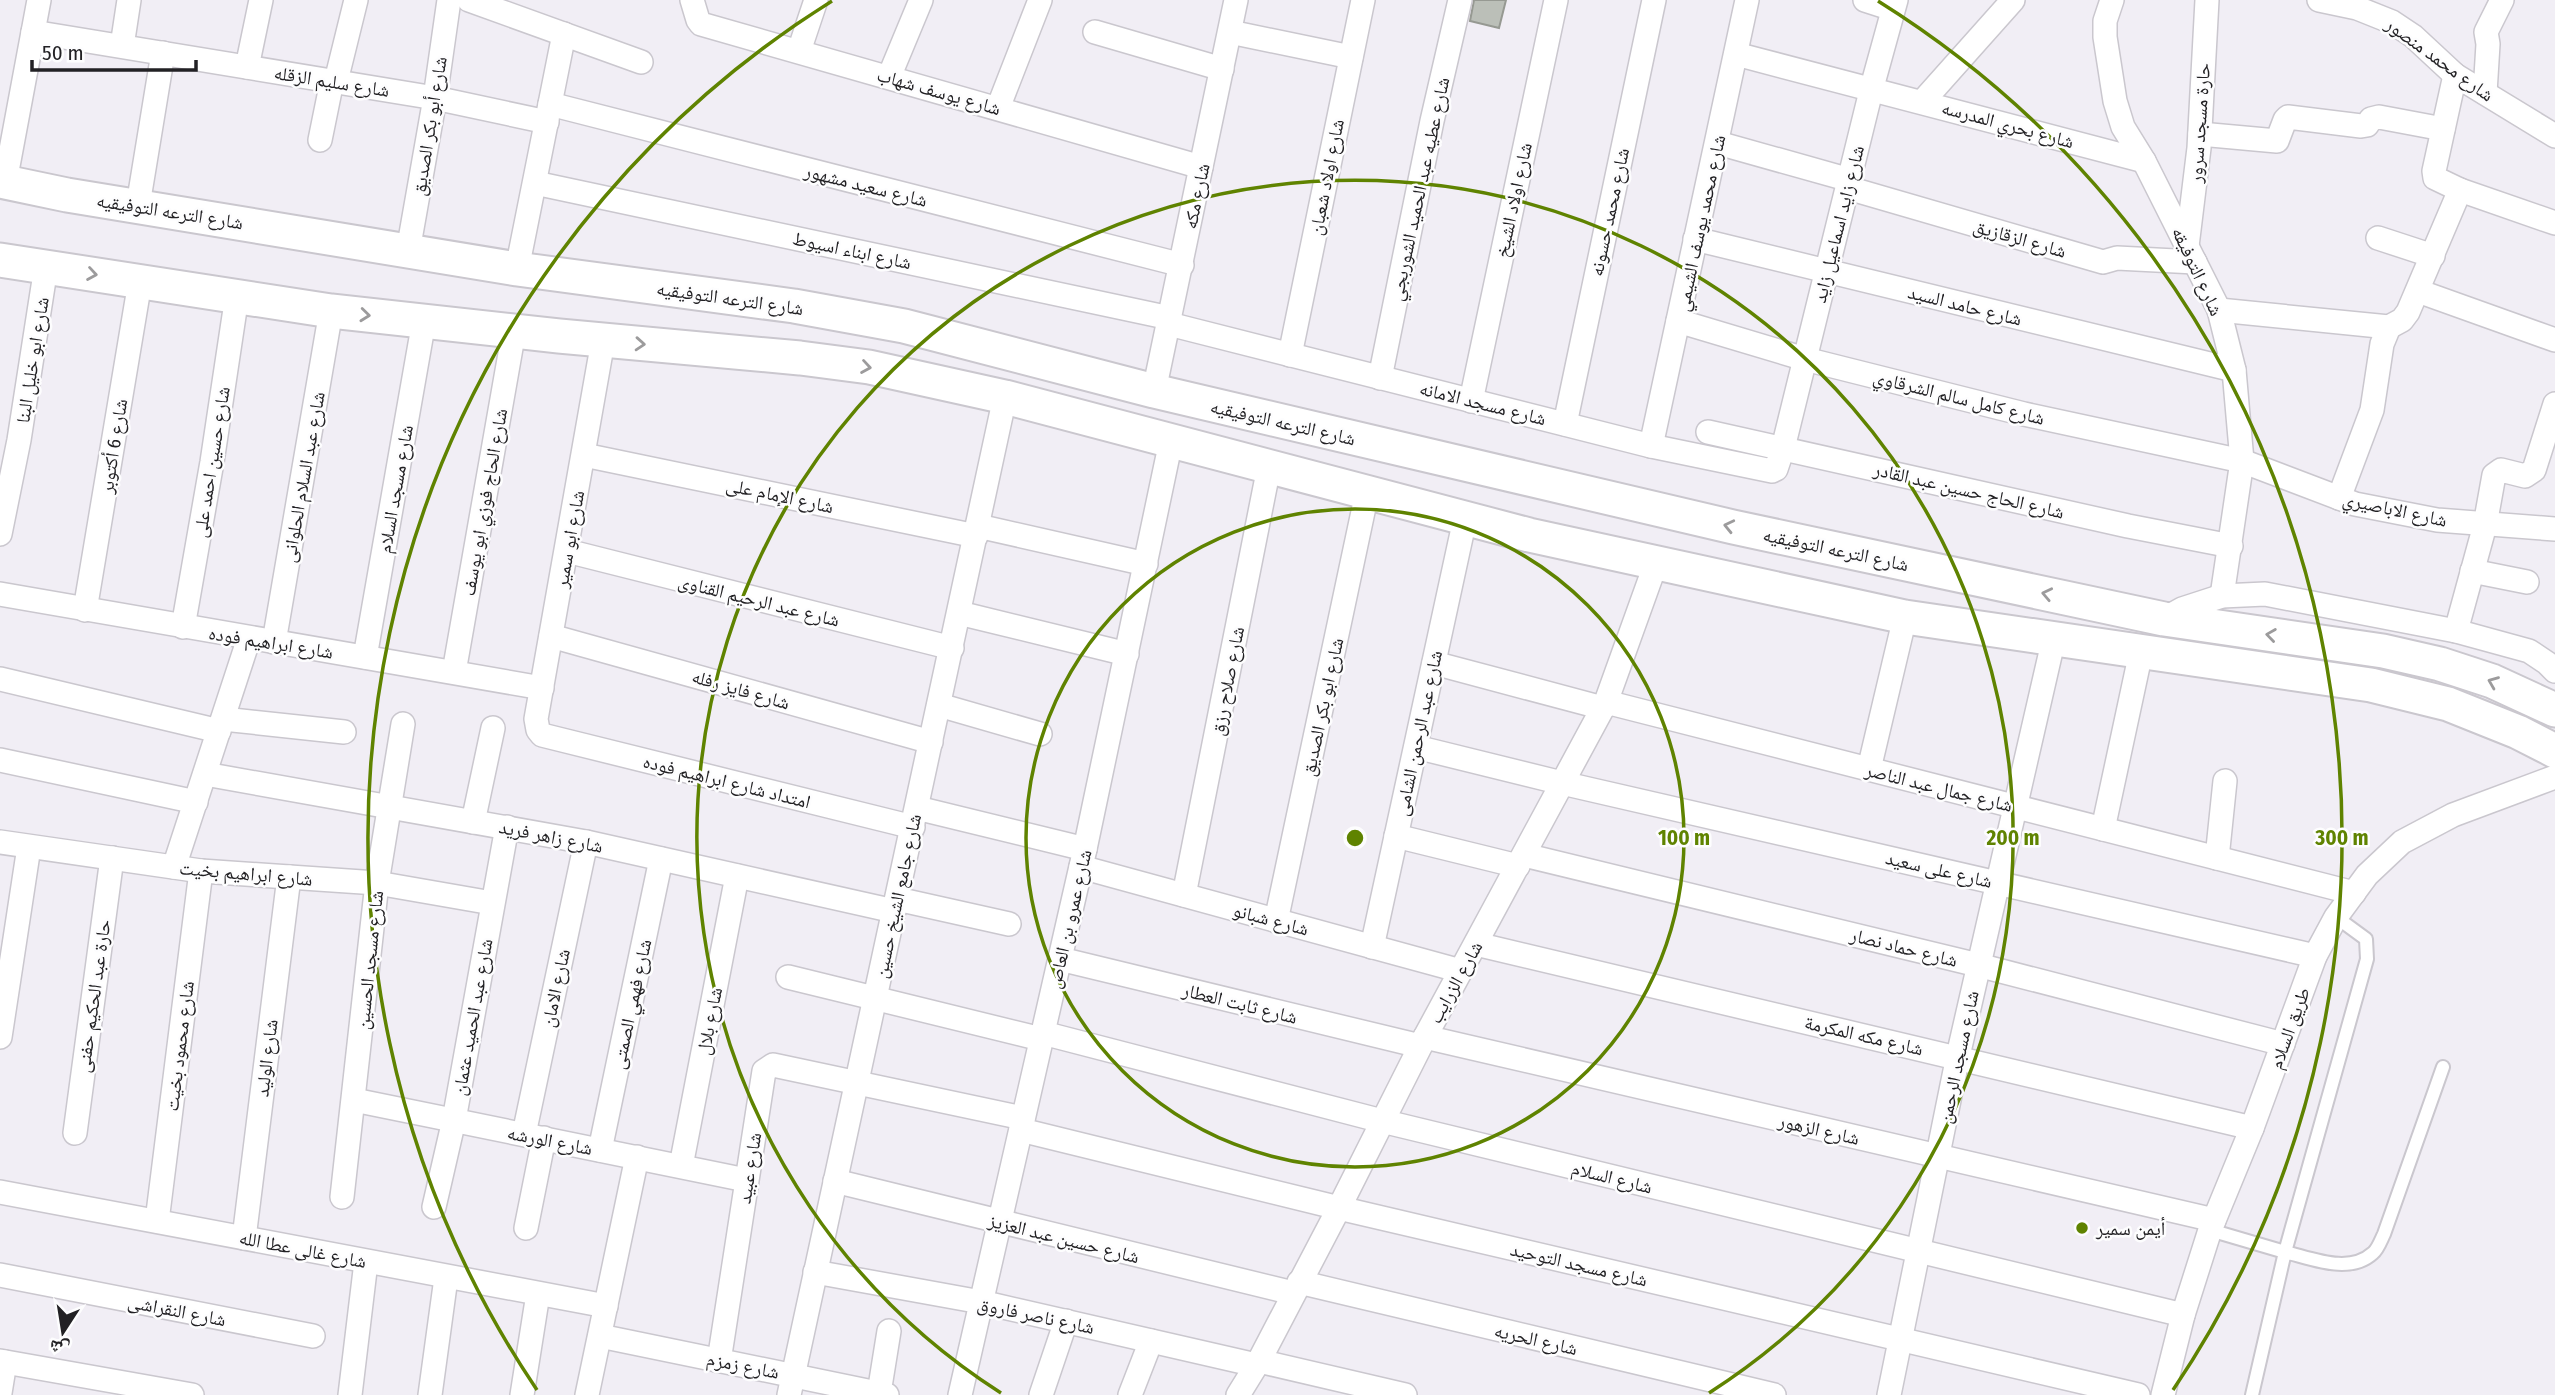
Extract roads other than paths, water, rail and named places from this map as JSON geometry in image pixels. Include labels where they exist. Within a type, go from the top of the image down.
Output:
[{"type":"main road","name":"شارع الترعه التوفيقيه","points":[[3,182],[67,195],[517,269],[794,306],[904,326],[1154,391],[1732,527],[2164,619],[2383,651],[2440,664],[2492,681],[2555,710]]},
{"type":"main road","points":[[0,260],[331,311],[869,367],[1005,397],[1465,519],[1905,617],[2371,685],[2448,704],[2518,732],[2555,751]]},
{"type":"street","points":[[3,182],[39,0]]},
{"type":"street","points":[[122,46],[129,0]]},
{"type":"street","points":[[247,67],[261,0]]},
{"type":"street","points":[[320,140],[356,0]]},
{"type":"street","name":"شارع أبو بكر الصديق","points":[[408,251],[449,0]]},
{"type":"street","points":[[469,0],[641,62]]},
{"type":"street","name":"شارع يوسف شهاب","points":[[692,0],[701,23],[1202,167]]},
{"type":"street","points":[[799,51],[816,0]]},
{"type":"street","points":[[889,77],[921,0]]},
{"type":"street","points":[[998,108],[1040,0]]},
{"type":"street","name":"شارع مكه","points":[[1154,391],[1236,0]]},
{"type":"street","name":"شارع اولاد شعبان","points":[[1290,355],[1363,0]]},
{"type":"street","name":"شارع عطيه عبد الحميد الشوربجي","points":[[1380,378],[1432,121],[1460,0]]},
{"type":"street","name":"شارع اولاد الشيخ","points":[[1471,401],[1556,0]]},
{"type":"street","name":"شارع محمد حسونه","points":[[1564,424],[1654,0]]},
{"type":"street","name":"شارع محمد يوسف الشيمي","points":[[1651,446],[1747,0]]},
{"type":"street","points":[[1865,0],[1894,4]]},
{"type":"street","points":[[1923,101],[2013,0]]},
{"type":"street","name":"شارع التوفيقه","points":[[2112,0],[2105,21],[2105,37],[2115,101],[2123,127],[2144,161],[2218,310],[2234,370],[2242,461],[2222,596]]},
{"type":"street","name":"حارة مسجد سرور","points":[[2191,254],[2207,0]]},
{"type":"street","name":"شارع محمد منصور","points":[[2319,0],[2357,8],[2394,11],[2413,36],[2455,75],[2555,136]]},
{"type":"street","points":[[2485,93],[2488,44],[2486,32],[2502,0]]},
{"type":"street","name":"شارع زايد اسماعيل زايد","points":[[1783,449],[1894,4]]},
{"type":"street","name":"شارع سليم الزقله","points":[[33,32],[435,98],[549,113]]},
{"type":"street","points":[[1096,32],[1222,69]]},
{"type":"street","points":[[1230,32],[1351,57]]},
{"type":"street","points":[[517,269],[564,34]]},
{"type":"street","points":[[138,205],[163,52]]},
{"type":"street","name":"شارع بحري المدرسه","points":[[1736,54],[1872,87],[2144,161]]},
{"type":"street","points":[[2455,75],[2434,171],[2435,178],[2460,190],[2555,223]]},
{"type":"street","name":"شارع سعيد مشهور","points":[[549,113],[1182,265]]},
{"type":"street","points":[[2200,134],[2277,141],[2288,117],[2361,126],[2379,117],[2443,129]]},
{"type":"street","name":"شارع الزقازيق","points":[[1718,143],[2103,262],[2117,258],[2191,254]]},
{"type":"street","name":"شارع ابناء اسيوط","points":[[535,183],[1169,321]]},
{"type":"street","points":[[2218,310],[2389,327],[2402,320],[2418,291],[2460,190]]},
{"type":"street","points":[[2378,238],[2433,256]]},
{"type":"street","name":"شارع حامد السيد","points":[[1695,239],[2234,370]]},
{"type":"street","name":"شارع ابو خليل البنا","points":[[0,534],[19,440],[46,267]]},
{"type":"street","name":"شارع 6 أكتوبر","points":[[85,610],[140,282]]},
{"type":"street","points":[[2418,291],[2555,340]]},
{"type":"street","name":"شارع حسين احمد على","points":[[183,627],[212,463],[237,296]]},
{"type":"street","name":"شارع عبد السلام الحلوانى","points":[[274,642],[331,311]]},
{"type":"street","name":"شارع مسجد السلام","points":[[365,657],[424,321]]},
{"type":"street","name":"شارع مسجد الامانه","points":[[1169,321],[1471,401],[1651,446],[1769,471],[1776,469],[1783,449]]},
{"type":"street","name":"شارع كامل سالم الشرقاوي","points":[[1678,321],[1805,359],[2024,414],[2242,461]]},
{"type":"street","points":[[2339,498],[2372,410],[2382,344],[2389,327]]},
{"type":"street","name":"شارع الحاج فوزي ابو يوسف","points":[[454,672],[514,331]]},
{"type":"street","name":"شارع ابو سمير","points":[[541,735],[536,719],[603,341]]},
{"type":"street","name":"شارع جامع الشيخ حسين","points":[[791,1385],[1005,397]]},
{"type":"street","points":[[2456,631],[2485,525],[2494,475],[2501,470],[2525,476],[2534,470],[2555,404]]},
{"type":"street","name":"شارع الحاج حسين عبد القادر","points":[[1708,432],[2127,526],[2231,546]]},
{"type":"street","name":"شارع عمرو بن العاص","points":[[960,1395],[1083,858],[1171,441]]},
{"type":"street","name":"شارع الإمام على","points":[[584,455],[1146,564]]},
{"type":"street","name":"شارع الاباصيري","points":[[2242,461],[2355,504],[2437,520],[2555,529]]},
{"type":"street","name":"شارع صلاح رزق","points":[[1184,895],[1269,467]]},
{"type":"street","name":"شارع ابو بكر الصديق","points":[[1276,921],[1367,493]]},
{"type":"street","name":"شارع عبد الرحمن الشامى","points":[[1372,947],[1465,519]]},
{"type":"street","name":"شارع عبد الرحيم القناوى","points":[[567,551],[951,648]]},
{"type":"street","name":"شارع الزرايب","points":[[1238,1395],[1339,1208],[1422,1042],[1604,705],[1656,563]]},
{"type":"street","points":[[2472,571],[2527,582]]},
{"type":"street","name":"شارع ابراهيم فوده","points":[[0,594],[541,688]]},
{"type":"street","points":[[2164,619],[2182,609],[2222,596],[2244,594],[2286,597],[2456,631],[2529,651],[2539,656],[2555,671]]},
{"type":"street","points":[[959,613],[1127,654]]},
{"type":"street","points":[[1869,769],[1905,617]]},
{"type":"street","name":"شارع فايز رفله","points":[[551,636],[931,742]]},
{"type":"street","points":[[174,867],[250,638]]},
{"type":"street","name":"شارع مسجد الرحمن","points":[[1889,1395],[1958,1056],[2054,638]]},
{"type":"street","points":[[2103,829],[2141,652]]},
{"type":"street","name":"شارع جمال عبد الناصر","points":[[1434,663],[1869,769],[2354,892]]},
{"type":"street","points":[[0,679],[221,725],[344,732]]},
{"type":"street","points":[[939,705],[1040,734]]},
{"type":"street","name":"شارع مسجد الحسين","points":[[342,1196],[377,883],[403,724]]},
{"type":"street","points":[[472,822],[493,728]]},
{"type":"street","name":"امتداد شارع ابراهيم فوده","points":[[541,735],[1083,858]]},
{"type":"street","name":"شارع على سعيد","points":[[1416,747],[2315,956]]},
{"type":"street","points":[[0,760],[196,802]]},
{"type":"street","name":"شارع زاهر فريد","points":[[205,775],[507,827],[737,876],[1009,924]]},
{"type":"street","name":"طريق السلام","points":[[2163,1395],[2183,1315],[2212,1225],[2252,1128],[2315,956],[2336,917],[2367,875],[2402,842],[2453,815],[2555,777]]},
{"type":"street","points":[[2217,858],[2225,781]]},
{"type":"street","name":"شارع عبد الحميد عثمان","points":[[434,1207],[454,1120],[507,827]]},
{"type":"street","name":"شارع حماد نصار","points":[[1396,836],[1521,861],[1978,965],[2283,1044]]},
{"type":"street","name":"شارع ابراهيم بخيت","points":[[0,842],[201,871],[377,883],[492,903]]},
{"type":"street","name":"شارع الامان","points":[[526,1228],[534,1136],[586,842]]},
{"type":"street","points":[[0,1037],[29,847]]},
{"type":"street","name":"حارة عبد الحكيم حفنى","points":[[75,1133],[112,858]]},
{"type":"street","name":"شارع شبانو","points":[[1083,858],[1184,895],[1461,971]]},
{"type":"street","name":"شارع فهمي الصمتى","points":[[600,1150],[661,859]]},
{"type":"street","name":"شارع محمود بخيت","points":[[157,1221],[201,871]]},
{"type":"street","name":"شارع بلال","points":[[681,1166],[737,876]]},
{"type":"street","name":"شارع الوليد","points":[[244,1238],[289,877]]},
{"type":"street","name":"شارع مكه المكرمة","points":[[1476,944],[1958,1056],[2252,1128]]},
{"type":"street","name":"شارع ثابت العطار","points":[[1060,959],[1422,1042]]},
{"type":"street","points":[[788,977],[1042,1036]]},
{"type":"street","name":"شارع السلام","points":[[1042,1036],[2183,1315]]},
{"type":"street","name":"شارع الزهور","points":[[1422,1042],[1937,1156],[2212,1225]]},
{"type":"street","name":"شارع عبيد","points":[[719,1360],[764,1071],[773,1065],[857,1082]]},
{"type":"street","name":"شارع مسجد التوحيد","points":[[857,1082],[1339,1208],[2138,1395]]},
{"type":"street","name":"شارع الورشه","points":[[354,1100],[746,1180]]},
{"type":"street","points":[[587,1395],[637,1157]]},
{"type":"street","name":"شارع حسين عبد العزيز","points":[[835,1181],[999,1222],[1296,1288]]},
{"type":"street","name":"شارع غالى عطا الله","points":[[0,1192],[606,1306]]},
{"type":"street","points":[[350,1395],[366,1262]]},
{"type":"street","name":"شارع ناصر فاروق","points":[[815,1272],[981,1303],[1405,1395]]},
{"type":"street","name":"شارع النقراشى","points":[[0,1275],[313,1336]]},
{"type":"street","points":[[430,1395],[446,1278]]},
{"type":"street","name":"شارع الحريه","points":[[1296,1288],[1774,1395]]},
{"type":"street","points":[[522,1395],[538,1294]]},
{"type":"street","points":[[1041,1395],[1066,1321]]},
{"type":"street","points":[[883,1394],[889,1331]]},
{"type":"street","name":"شارع زمزم","points":[[600,1336],[719,1360],[791,1385],[883,1394]]},
{"type":"street","points":[[1130,1395],[1151,1341]]},
{"type":"street","points":[[0,1393],[3,1361],[97,1387],[192,1395]]},
{"type":"lane","points":[[2252,1395],[2285,1252],[2367,959],[2366,939],[2336,917]]},
{"type":"lane","points":[[2212,1225],[2285,1252],[2331,1264],[2358,1262],[2374,1252],[2384,1234],[2443,1067]]},
{"type":"place","name":"أيمن سمير","points":[[2082,1228]]}]
